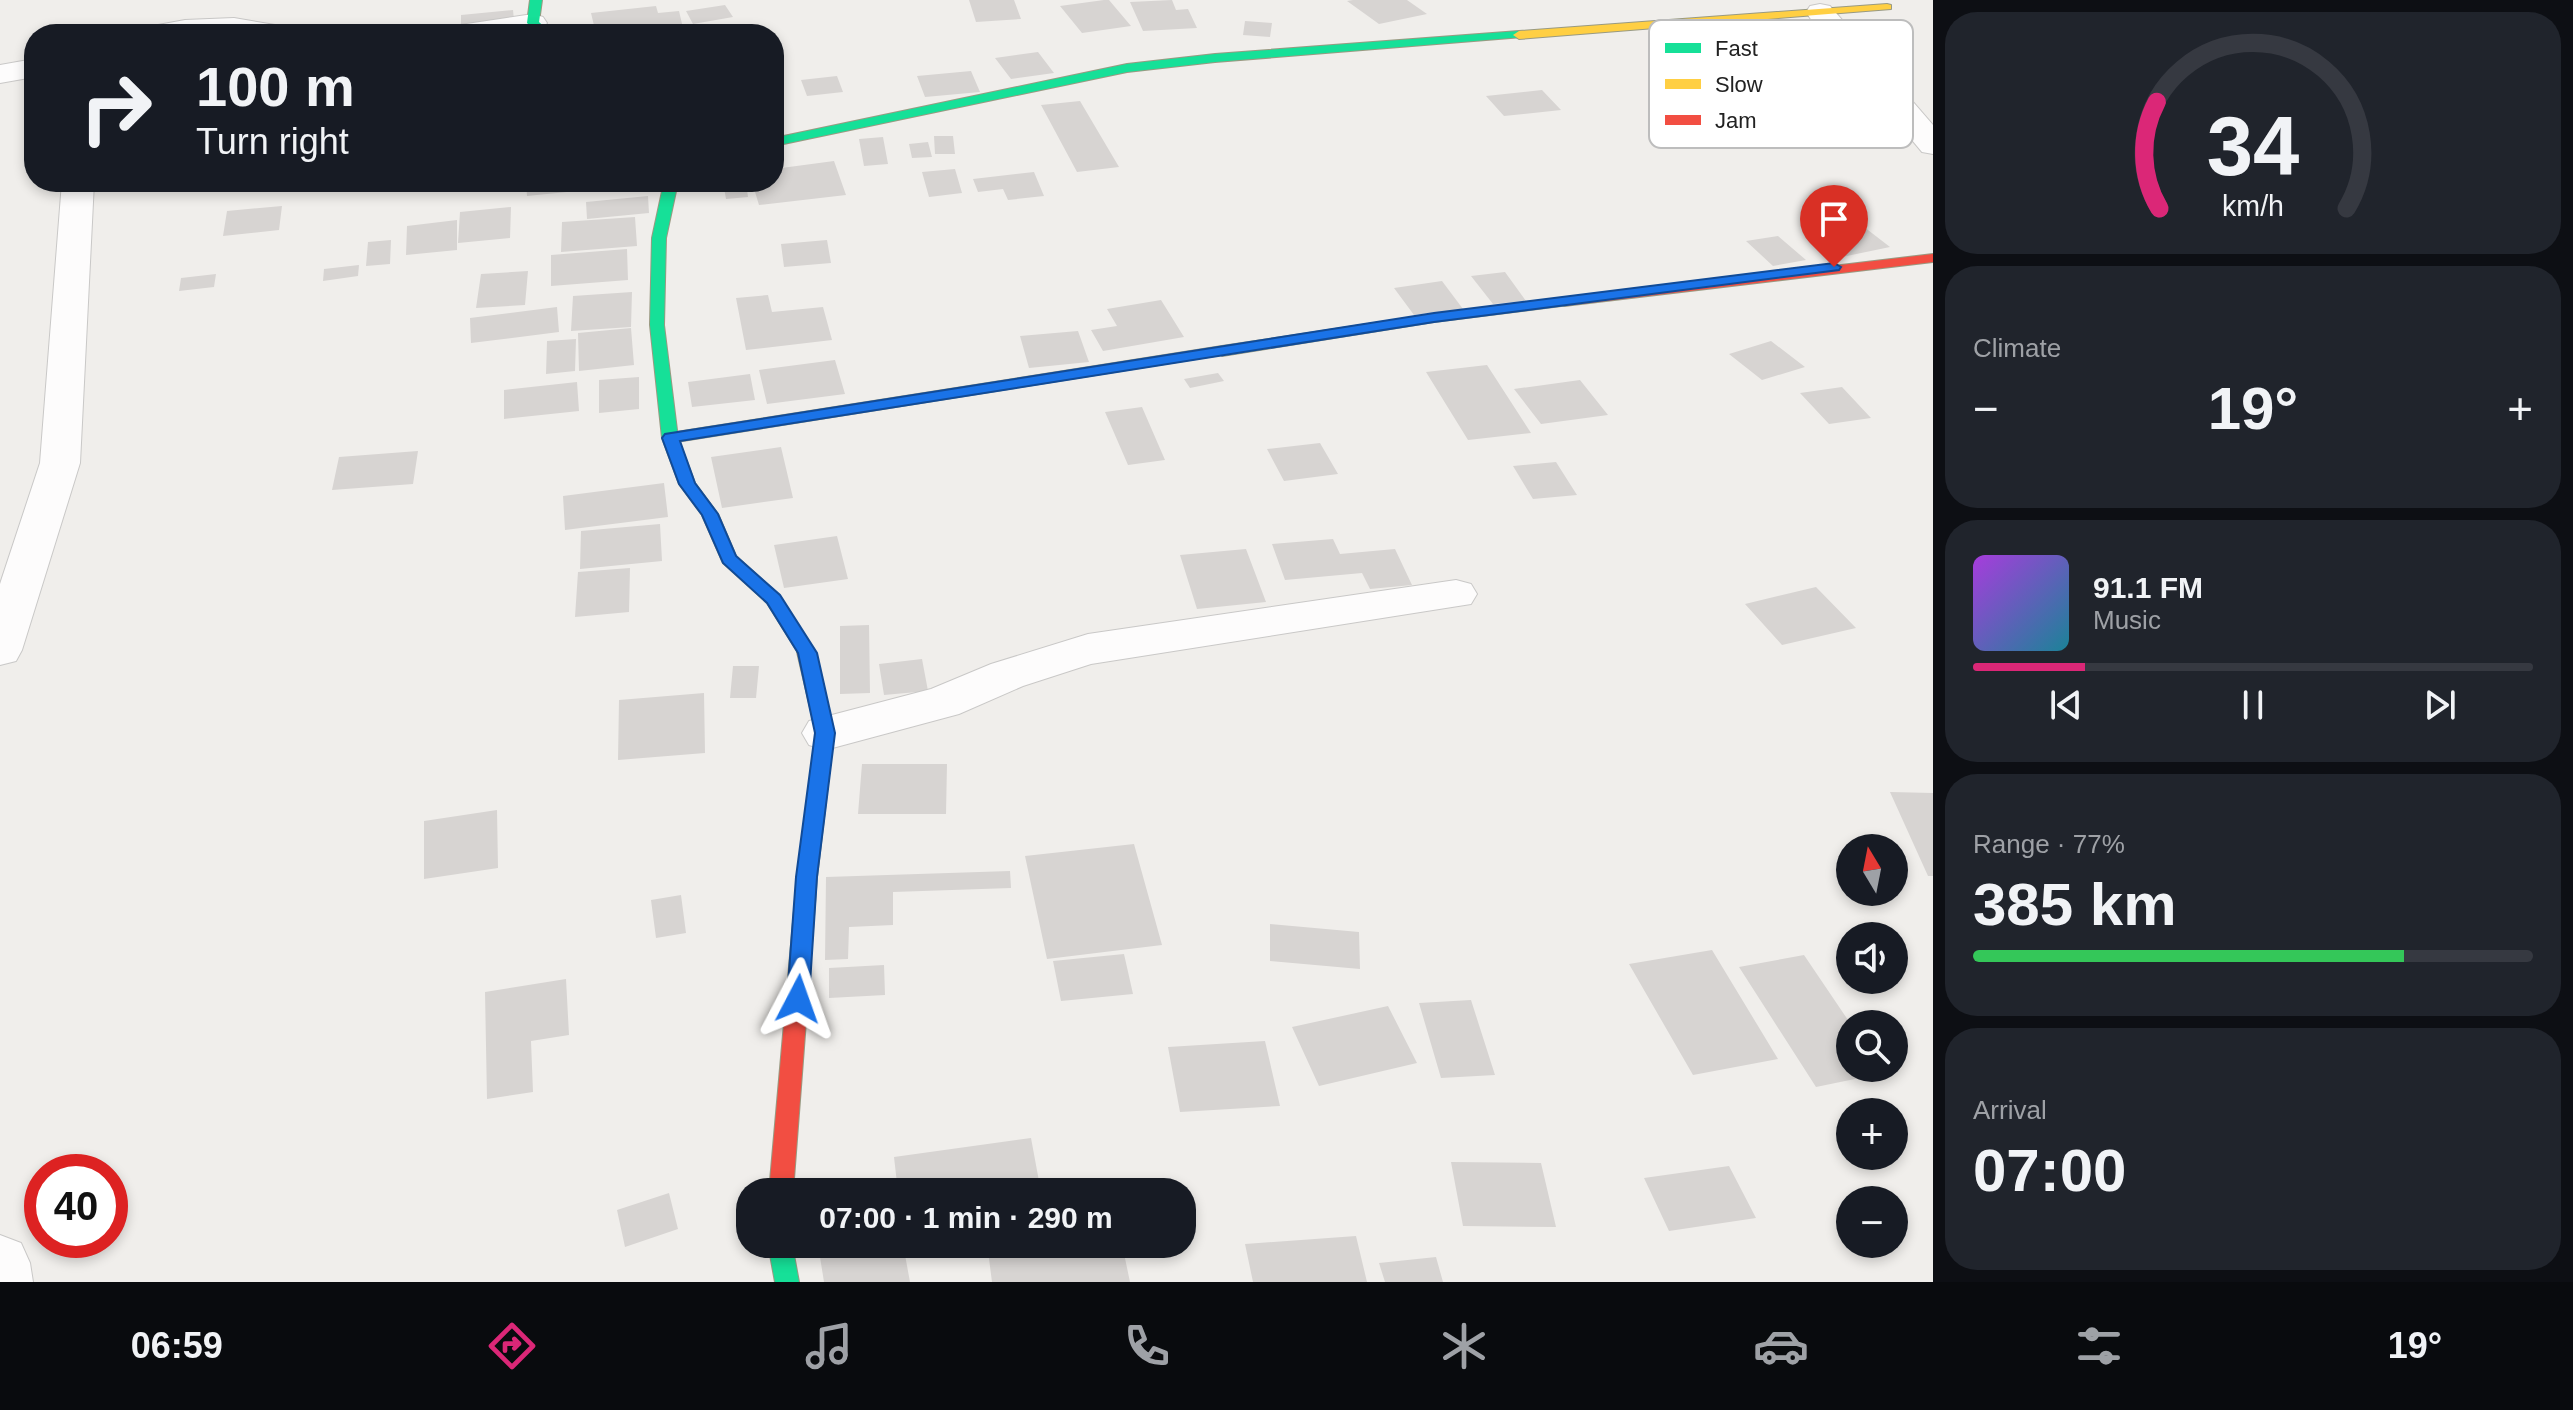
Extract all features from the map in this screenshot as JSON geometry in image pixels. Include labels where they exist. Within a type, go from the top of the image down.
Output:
[{"type":"street","points":[[1715,20],[1887,7]]},
{"type":"street","points":[[1820,12],[1827,20]]},
{"type":"street","points":[[512,24],[538,19]]},
{"type":"street","points":[[784,140],[1127,68],[1215,58],[1649,25]]},
{"type":"street","points":[[0,74],[24,70]]},
{"type":"street","points":[[1913,121],[1933,145]]},
{"type":"street","points":[[0,650],[60,463],[77,192]]},
{"type":"street","points":[[669,192],[659,238],[657,325],[670,438],[687,484],[710,514],[729,559],[773,599],[807,653],[825,733],[807,877],[782,1178]]},
{"type":"street","points":[[670,438],[1434,318],[1933,258]]},
{"type":"street","points":[[825,733],[943,702],[1007,675],[1088,649],[1456,594]]},
{"type":"street","points":[[783,1258],[787,1282]]},
{"type":"street","points":[[0,1263],[3,1282]]},
{"type":"building","points":[[969,0],[1014,0],[1021,19],[976,22]]},
{"type":"building","points":[[1109,0],[1131,26],[1082,33],[1060,6]]},
{"type":"building","points":[[1172,0],[1176,10],[1188,9],[1197,28],[1143,31],[1130,2]]},
{"type":"building","points":[[1407,0],[1427,14],[1379,24],[1347,1]]},
{"type":"building","points":[[725,5],[733,17],[693,24],[686,11]]},
{"type":"building","points":[[656,6],[658,13],[679,11],[682,24],[594,24],[591,13]]},
{"type":"building","points":[[513,10],[514,20],[461,24],[461,15]]},
{"type":"building","points":[[1245,21],[1272,23],[1270,37],[1243,35]]},
{"type":"building","points":[[1038,52],[1054,73],[1011,79],[995,58]]},
{"type":"building","points":[[971,71],[980,92],[925,97],[917,76]]},
{"type":"building","points":[[837,76],[843,92],[807,96],[801,80]]},
{"type":"building","points":[[1542,90],[1561,110],[1504,116],[1486,96]]},
{"type":"building","points":[[1080,101],[1119,167],[1077,172],[1041,105]]},
{"type":"building","points":[[934,136],[953,136],[955,154],[935,154]]},
{"type":"building","points":[[883,137],[888,164],[864,166],[859,139]]},
{"type":"building","points":[[928,142],[932,157],[912,158],[909,144]]},
{"type":"building","points":[[834,161],[846,195],[759,205],[755,192],[784,192],[784,168]]},
{"type":"building","points":[[955,169],[962,193],[929,197],[922,172]]},
{"type":"building","points":[[1034,172],[1044,196],[1008,200],[1003,189],[978,192],[973,179]]},
{"type":"building","points":[[527,192],[567,192],[527,196]]},
{"type":"building","points":[[725,192],[747,192],[748,197],[726,199]]},
{"type":"building","points":[[648,196],[649,213],[587,219],[586,202]]},
{"type":"building","points":[[282,206],[279,230],[223,236],[227,211]]},
{"type":"building","points":[[511,207],[510,238],[458,243],[460,212]]},
{"type":"building","points":[[635,217],[637,246],[561,252],[562,222]]},
{"type":"building","points":[[457,220],[457,250],[406,255],[407,226]]},
{"type":"building","points":[[1855,220],[1890,247],[1842,257],[1808,230]]},
{"type":"building","points":[[1778,236],[1806,260],[1773,266],[1746,241]]},
{"type":"building","points":[[391,240],[390,264],[366,266],[368,242]]},
{"type":"building","points":[[827,240],[831,263],[784,267],[781,244]]},
{"type":"building","points":[[627,249],[628,280],[551,286],[551,255]]},
{"type":"building","points":[[359,265],[358,276],[323,281],[324,269]]},
{"type":"building","points":[[528,271],[525,305],[476,308],[481,274]]},
{"type":"building","points":[[1505,272],[1526,301],[1493,304],[1471,276]]},
{"type":"building","points":[[216,274],[214,287],[179,291],[181,278]]},
{"type":"building","points":[[1442,281],[1463,309],[1414,315],[1394,288]]},
{"type":"building","points":[[632,292],[631,327],[571,331],[573,296]]},
{"type":"building","points":[[768,295],[772,312],[823,307],[832,340],[746,350],[736,298]]},
{"type":"building","points":[[1161,300],[1184,337],[1103,351],[1091,330],[1117,326],[1107,309]]},
{"type":"building","points":[[557,307],[559,332],[471,343],[470,318]]},
{"type":"building","points":[[631,328],[634,365],[579,371],[578,333]]},
{"type":"building","points":[[1078,331],[1089,362],[1029,368],[1020,336]]},
{"type":"building","points":[[576,339],[575,371],[546,374],[547,341]]},
{"type":"building","points":[[1771,341],[1805,367],[1762,380],[1729,354]]},
{"type":"building","points":[[835,360],[845,394],[767,404],[759,370]]},
{"type":"building","points":[[1487,365],[1531,433],[1468,440],[1426,372]]},
{"type":"building","points":[[1218,373],[1224,381],[1190,388],[1184,379]]},
{"type":"building","points":[[750,374],[755,400],[692,407],[688,382]]},
{"type":"building","points":[[639,377],[639,409],[599,413],[599,380]]},
{"type":"building","points":[[1580,380],[1608,415],[1541,424],[1514,389]]},
{"type":"building","points":[[577,382],[579,411],[504,419],[504,390]]},
{"type":"building","points":[[1842,387],[1871,418],[1829,424],[1800,393]]},
{"type":"building","points":[[1142,407],[1165,460],[1128,465],[1105,412]]},
{"type":"building","points":[[1320,443],[1338,474],[1284,481],[1267,449]]},
{"type":"building","points":[[781,447],[793,498],[722,508],[711,457]]},
{"type":"building","points":[[418,451],[413,484],[332,490],[339,457]]},
{"type":"building","points":[[1556,462],[1577,495],[1533,499],[1513,466]]},
{"type":"building","points":[[664,483],[668,517],[565,530],[563,496]]},
{"type":"building","points":[[660,524],[662,561],[580,569],[581,531]]},
{"type":"building","points":[[837,536],[848,579],[784,588],[774,545]]},
{"type":"building","points":[[1333,539],[1340,554],[1395,549],[1412,585],[1370,589],[1362,573],[1285,580],[1272,544]]},
{"type":"building","points":[[1246,549],[1266,602],[1197,609],[1180,555]]},
{"type":"building","points":[[630,568],[629,612],[575,617],[578,572]]},
{"type":"building","points":[[1816,587],[1856,628],[1782,645],[1745,604]]},
{"type":"building","points":[[869,625],[870,693],[840,694],[840,626]]},
{"type":"building","points":[[922,659],[928,691],[884,695],[879,664]]},
{"type":"building","points":[[733,666],[759,666],[756,698],[730,698]]},
{"type":"building","points":[[704,693],[705,753],[618,760],[619,700]]},
{"type":"building","points":[[862,764],[947,764],[946,814],[858,814]]},
{"type":"building","points":[[1890,792],[1933,793],[1933,876],[1928,876]]},
{"type":"building","points":[[497,810],[498,868],[424,879],[424,821]]},
{"type":"building","points":[[1134,844],[1162,945],[1047,959],[1025,856]]},
{"type":"building","points":[[1010,871],[1011,888],[893,892],[893,925],[849,927],[848,959],[825,960],[826,877]]},
{"type":"building","points":[[681,895],[686,933],[656,938],[651,900]]},
{"type":"building","points":[[1270,924],[1359,932],[1360,969],[1270,961]]},
{"type":"building","points":[[1712,950],[1778,1059],[1693,1075],[1629,964]]},
{"type":"building","points":[[1124,954],[1133,994],[1061,1001],[1053,961]]},
{"type":"building","points":[[1804,955],[1841,1010],[1836,1010],[1836,1082],[1840,1082],[1816,1087],[1739,967]]},
{"type":"building","points":[[884,965],[885,995],[829,998],[829,968]]},
{"type":"building","points":[[566,979],[569,1035],[531,1041],[533,1092],[487,1099],[485,992]]},
{"type":"building","points":[[1471,1000],[1495,1075],[1441,1078],[1419,1003]]},
{"type":"building","points":[[1388,1006],[1417,1063],[1319,1086],[1292,1027]]},
{"type":"building","points":[[1265,1041],[1280,1106],[1180,1112],[1168,1047]]},
{"type":"building","points":[[1031,1138],[1038,1178],[896,1178],[894,1157]]},
{"type":"building","points":[[1451,1162],[1541,1163],[1556,1227],[1463,1226]]},
{"type":"building","points":[[1729,1166],[1756,1218],[1669,1231],[1644,1178]]},
{"type":"building","points":[[669,1193],[678,1229],[625,1247],[617,1210]]},
{"type":"building","points":[[1356,1236],[1367,1282],[1253,1282],[1245,1244]]},
{"type":"building","points":[[1436,1257],[1443,1282],[1385,1282],[1379,1263]]},
{"type":"building","points":[[820,1258],[906,1258],[910,1282],[824,1282]]},
{"type":"building","points":[[989,1258],[1125,1258],[1130,1282],[992,1282]]},
{"type":"traffic: fast","points":[[534,24],[536,0]]},
{"type":"traffic: fast","points":[[784,140],[1127,68],[1215,58],[1519,35]]},
{"type":"traffic: fast","points":[[669,192],[659,238],[657,325],[670,438],[687,484],[710,514],[729,559],[773,599],[806,652]]},
{"type":"traffic: fast","points":[[783,1258],[787,1282]]},
{"type":"traffic: slow","points":[[1716,20],[1887,7]]},
{"type":"traffic: slow","points":[[1519,35],[1649,25]]},
{"type":"traffic: slow","points":[[1222,351],[1434,318],[1564,302]]},
{"type":"traffic: jam","points":[[1564,302],[1933,258]]},
{"type":"traffic: jam","points":[[670,438],[1222,351]]},
{"type":"traffic: jam","points":[[782,1178],[807,877],[825,733],[806,652]]},
{"type":"route","points":[[798,999],[807,877],[825,733],[807,653],[773,599],[729,559],[710,514],[687,484],[670,438],[1434,318],[1834,267]]}]
